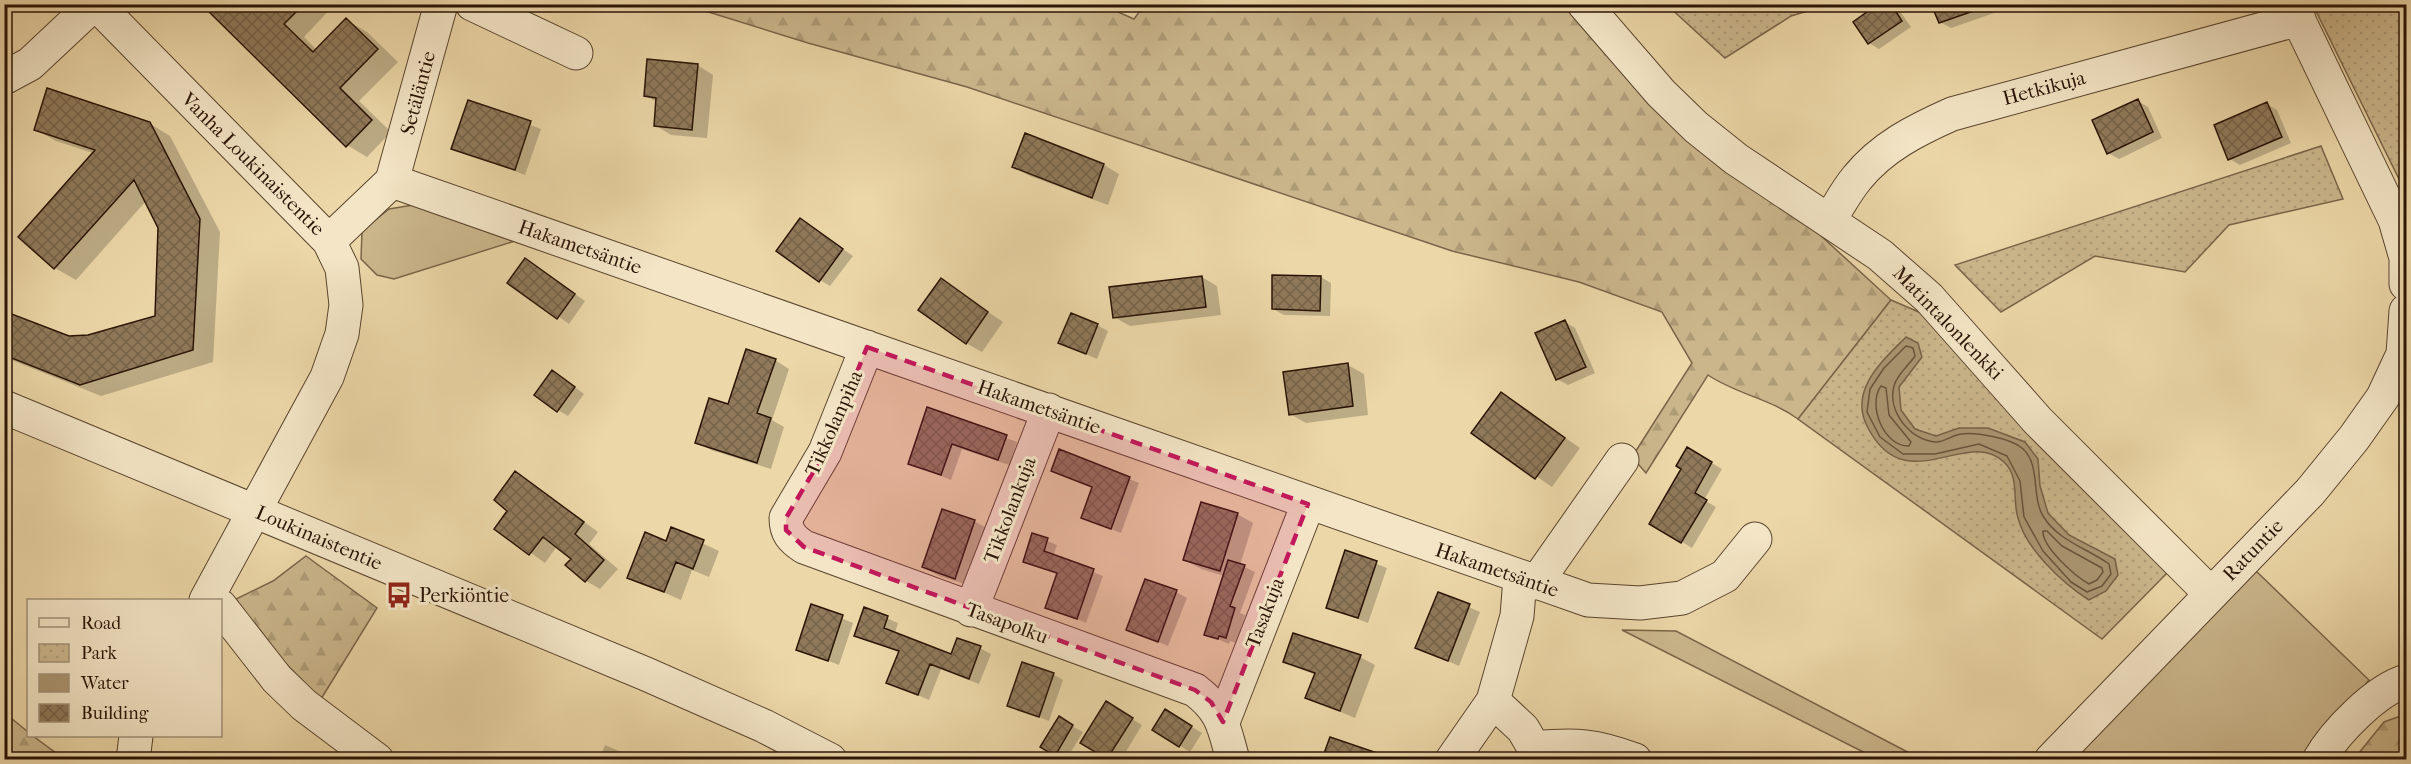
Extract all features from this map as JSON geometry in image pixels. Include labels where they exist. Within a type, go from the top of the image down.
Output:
[{"type":"street","points":[[4,78],[30,64],[95,4]]},
{"type":"street","name":"Vanha Loukinaistentie","points":[[95,4],[329,241],[342,268],[346,304],[342,334],[327,377],[255,511]]},
{"type":"street","name":"Setäläntie","points":[[392,181],[407,136],[441,4]]},
{"type":"street","points":[[472,4],[576,53]]},
{"type":"street","name":"Matintalonlenkki","points":[[1584,4],[1661,93],[1696,127],[1736,159],[1880,255],[1929,298],[2038,421],[2211,594]]},
{"type":"street","points":[[2295,12],[2395,220],[2406,258],[2406,284]]},
{"type":"street","name":"Hetkikuja","points":[[1829,221],[1856,178],[1884,150],[1916,130],[1952,114],[2295,12]]},
{"type":"street","points":[[329,241],[392,181]]},
{"type":"street","name":"Hakametsäntie","points":[[392,181],[1049,410],[1308,504],[1588,600],[1640,603],[1682,598],[1725,576],[1755,539]]},
{"type":"street","name":"Ratuntie","points":[[2051,759],[2310,492],[2346,447],[2383,397],[2405,355],[2406,311]]},
{"type":"street","name":"Tikkolanpiha","points":[[786,530],[786,518],[825,452],[867,347]]},
{"type":"street","name":"Loukinaistentie","points":[[4,407],[713,702],[830,759]]},
{"type":"street","name":"Tikkolankuja","points":[[971,610],[1049,410]]},
{"type":"street","points":[[1452,759],[1493,701],[1528,581],[1622,459]]},
{"type":"street","name":"Tasakuja","points":[[1223,722],[1308,504]]},
{"type":"street","points":[[213,599],[255,511]]},
{"type":"street","name":"Tasapolku","points":[[786,530],[792,539],[804,547],[971,610],[1195,690],[1211,702],[1223,722]]},
{"type":"street","points":[[222,611],[277,679],[304,705],[377,759]]},
{"type":"street","points":[[2319,759],[2332,737],[2360,712],[2406,681]]},
{"type":"street","points":[[1493,701],[1523,729],[1538,754],[1577,744],[1605,749],[1635,759]]},
{"type":"street","points":[[1223,722],[1233,759]]},
{"type":"street","points":[[133,759],[136,737]]},
{"type":"highlighted area","points":[[867,347],[1308,504],[1223,722],[1211,702],[1195,690],[804,547],[786,530],[786,518],[825,452]]},
{"type":"green space","points":[[1100,4],[1134,19],[1145,4],[1569,5],[1891,300],[1798,419],[1776,406],[1719,382],[1708,375],[1646,473],[1632,457],[1692,363],[1662,312],[1579,282],[1452,251],[967,87],[808,43],[686,5]]},
{"type":"green space","points":[[1667,5],[1828,5],[1791,16],[1725,58]]},
{"type":"green space","points":[[2313,5],[2406,5],[2406,181],[2401,183]]},
{"type":"green space","points":[[2321,146],[2343,199],[2229,225],[2185,272],[2095,256],[2001,312],[1955,265]]},
{"type":"green space","points":[[419,204],[518,240],[394,279],[377,275],[361,259],[362,231],[389,209]]},
{"type":"green space","points":[[1891,300],[1921,313],[2170,570],[2102,639],[1798,419]]},
{"type":"green space","points":[[306,556],[377,608],[321,699],[264,640],[236,599],[273,581]]},
{"type":"green space","points":[[2256,571],[2369,680],[2306,759],[2068,760]]},
{"type":"green space","points":[[1622,630],[1676,631],[1921,759],[1877,759]]},
{"type":"green space","points":[[5,713],[27,731],[27,737],[34,737],[64,759],[5,759]]},
{"type":"green space","points":[[2406,714],[2406,759],[2354,759],[2384,722]]},
{"type":"water","points":[[1906,337],[1918,343],[1922,357],[1899,387],[1901,410],[1915,429],[1936,436],[1959,428],[1988,428],[2025,442],[2038,459],[2040,486],[2048,513],[2069,535],[2115,559],[2118,575],[2106,591],[2089,600],[2057,575],[2037,553],[2022,530],[2016,511],[2014,482],[2004,462],[1989,453],[1972,452],[1917,461],[1899,459],[1882,448],[1867,426],[1862,400],[1865,388],[1878,366]]},
{"type":"building","points":[[201,4],[304,4],[284,24],[313,52],[346,18],[378,49],[340,88],[372,120],[346,147]]},
{"type":"building","points":[[1878,4],[1891,4],[1902,21],[1868,44],[1853,22]]},
{"type":"building","points":[[1931,4],[1985,4],[1985,7],[1939,23]]},
{"type":"building","points":[[647,59],[698,64],[692,130],[654,126],[656,98],[644,96]]},
{"type":"building","points":[[47,88],[150,122],[200,219],[193,350],[80,385],[4,355],[4,311],[69,336],[88,335],[155,316],[158,228],[134,180],[54,269],[18,237],[95,150],[34,130]]},
{"type":"building","points":[[2138,99],[2153,132],[2107,154],[2092,120]]},
{"type":"building","points":[[468,100],[531,121],[515,170],[451,149]]},
{"type":"building","points":[[2267,102],[2282,137],[2228,160],[2214,125]]},
{"type":"building","points":[[1025,133],[1104,164],[1092,198],[1012,167]]},
{"type":"building","points":[[800,218],[843,249],[819,282],[776,251]]},
{"type":"building","points":[[525,258],[575,294],[557,319],[507,283]]},
{"type":"building","points":[[1272,275],[1321,276],[1320,311],[1272,309]]},
{"type":"building","points":[[1202,276],[1206,307],[1113,318],[1109,287]]},
{"type":"building","points":[[941,278],[988,312],[966,344],[918,310]]},
{"type":"building","points":[[1071,313],[1098,324],[1086,354],[1058,343]]},
{"type":"building","points":[[1565,320],[1586,367],[1556,380],[1535,333]]},
{"type":"building","points":[[746,349],[776,359],[757,413],[771,418],[757,463],[695,443],[709,398],[728,404]]},
{"type":"building","points":[[1348,363],[1353,406],[1289,415],[1283,372]]},
{"type":"building","points":[[552,370],[575,387],[557,412],[534,395]]},
{"type":"building","points":[[1501,392],[1565,438],[1535,479],[1471,433]]},
{"type":"building","points":[[927,407],[1007,435],[998,460],[952,444],[941,475],[908,464]]},
{"type":"building","points":[[1687,447],[1712,462],[1695,493],[1707,500],[1681,543],[1649,524],[1681,469],[1676,466]]},
{"type":"building","points":[[1059,449],[1130,477],[1111,529],[1081,518],[1092,487],[1051,471]]},
{"type":"building","points":[[515,471],[584,522],[575,534],[604,560],[585,582],[565,565],[571,559],[543,537],[529,555],[494,529],[507,511],[494,500]]},
{"type":"building","points":[[1201,502],[1238,513],[1220,571],[1183,560]]},
{"type":"building","points":[[942,509],[975,520],[955,579],[922,567]]},
{"type":"building","points":[[671,527],[704,540],[693,569],[676,562],[664,592],[627,578],[645,532],[666,541]]},
{"type":"building","points":[[1032,533],[1048,538],[1044,551],[1094,569],[1077,619],[1045,608],[1057,573],[1023,562]]},
{"type":"building","points":[[1345,550],[1377,561],[1358,618],[1326,608]]},
{"type":"building","points":[[1228,560],[1245,565],[1230,606],[1235,608],[1226,638],[1219,636],[1218,639],[1204,635]]},
{"type":"building","points":[[1145,579],[1177,590],[1158,642],[1126,630]]},
{"type":"building","points":[[1438,592],[1470,604],[1448,661],[1415,648]]},
{"type":"building","points":[[811,604],[843,615],[828,661],[796,650]]},
{"type":"building","points":[[864,607],[888,616],[884,628],[951,654],[957,638],[981,646],[969,679],[930,664],[918,695],[886,683],[899,651],[854,636]]},
{"type":"building","points":[[1293,633],[1361,655],[1340,711],[1305,698],[1315,673],[1283,662]]},
{"type":"building","points":[[1022,662],[1054,673],[1039,717],[1007,706]]},
{"type":"building","points":[[1106,701],[1133,718],[1107,759],[1080,743]]},
{"type":"building","points":[[1165,709],[1192,726],[1179,747],[1152,730]]},
{"type":"building","points":[[1059,716],[1073,725],[1055,756],[1040,747]]},
{"type":"building","points":[[1330,737],[1386,756],[1386,759],[1322,759]]},
{"type":"place","name":"Perkiöntie","points":[[399,595]]}]
